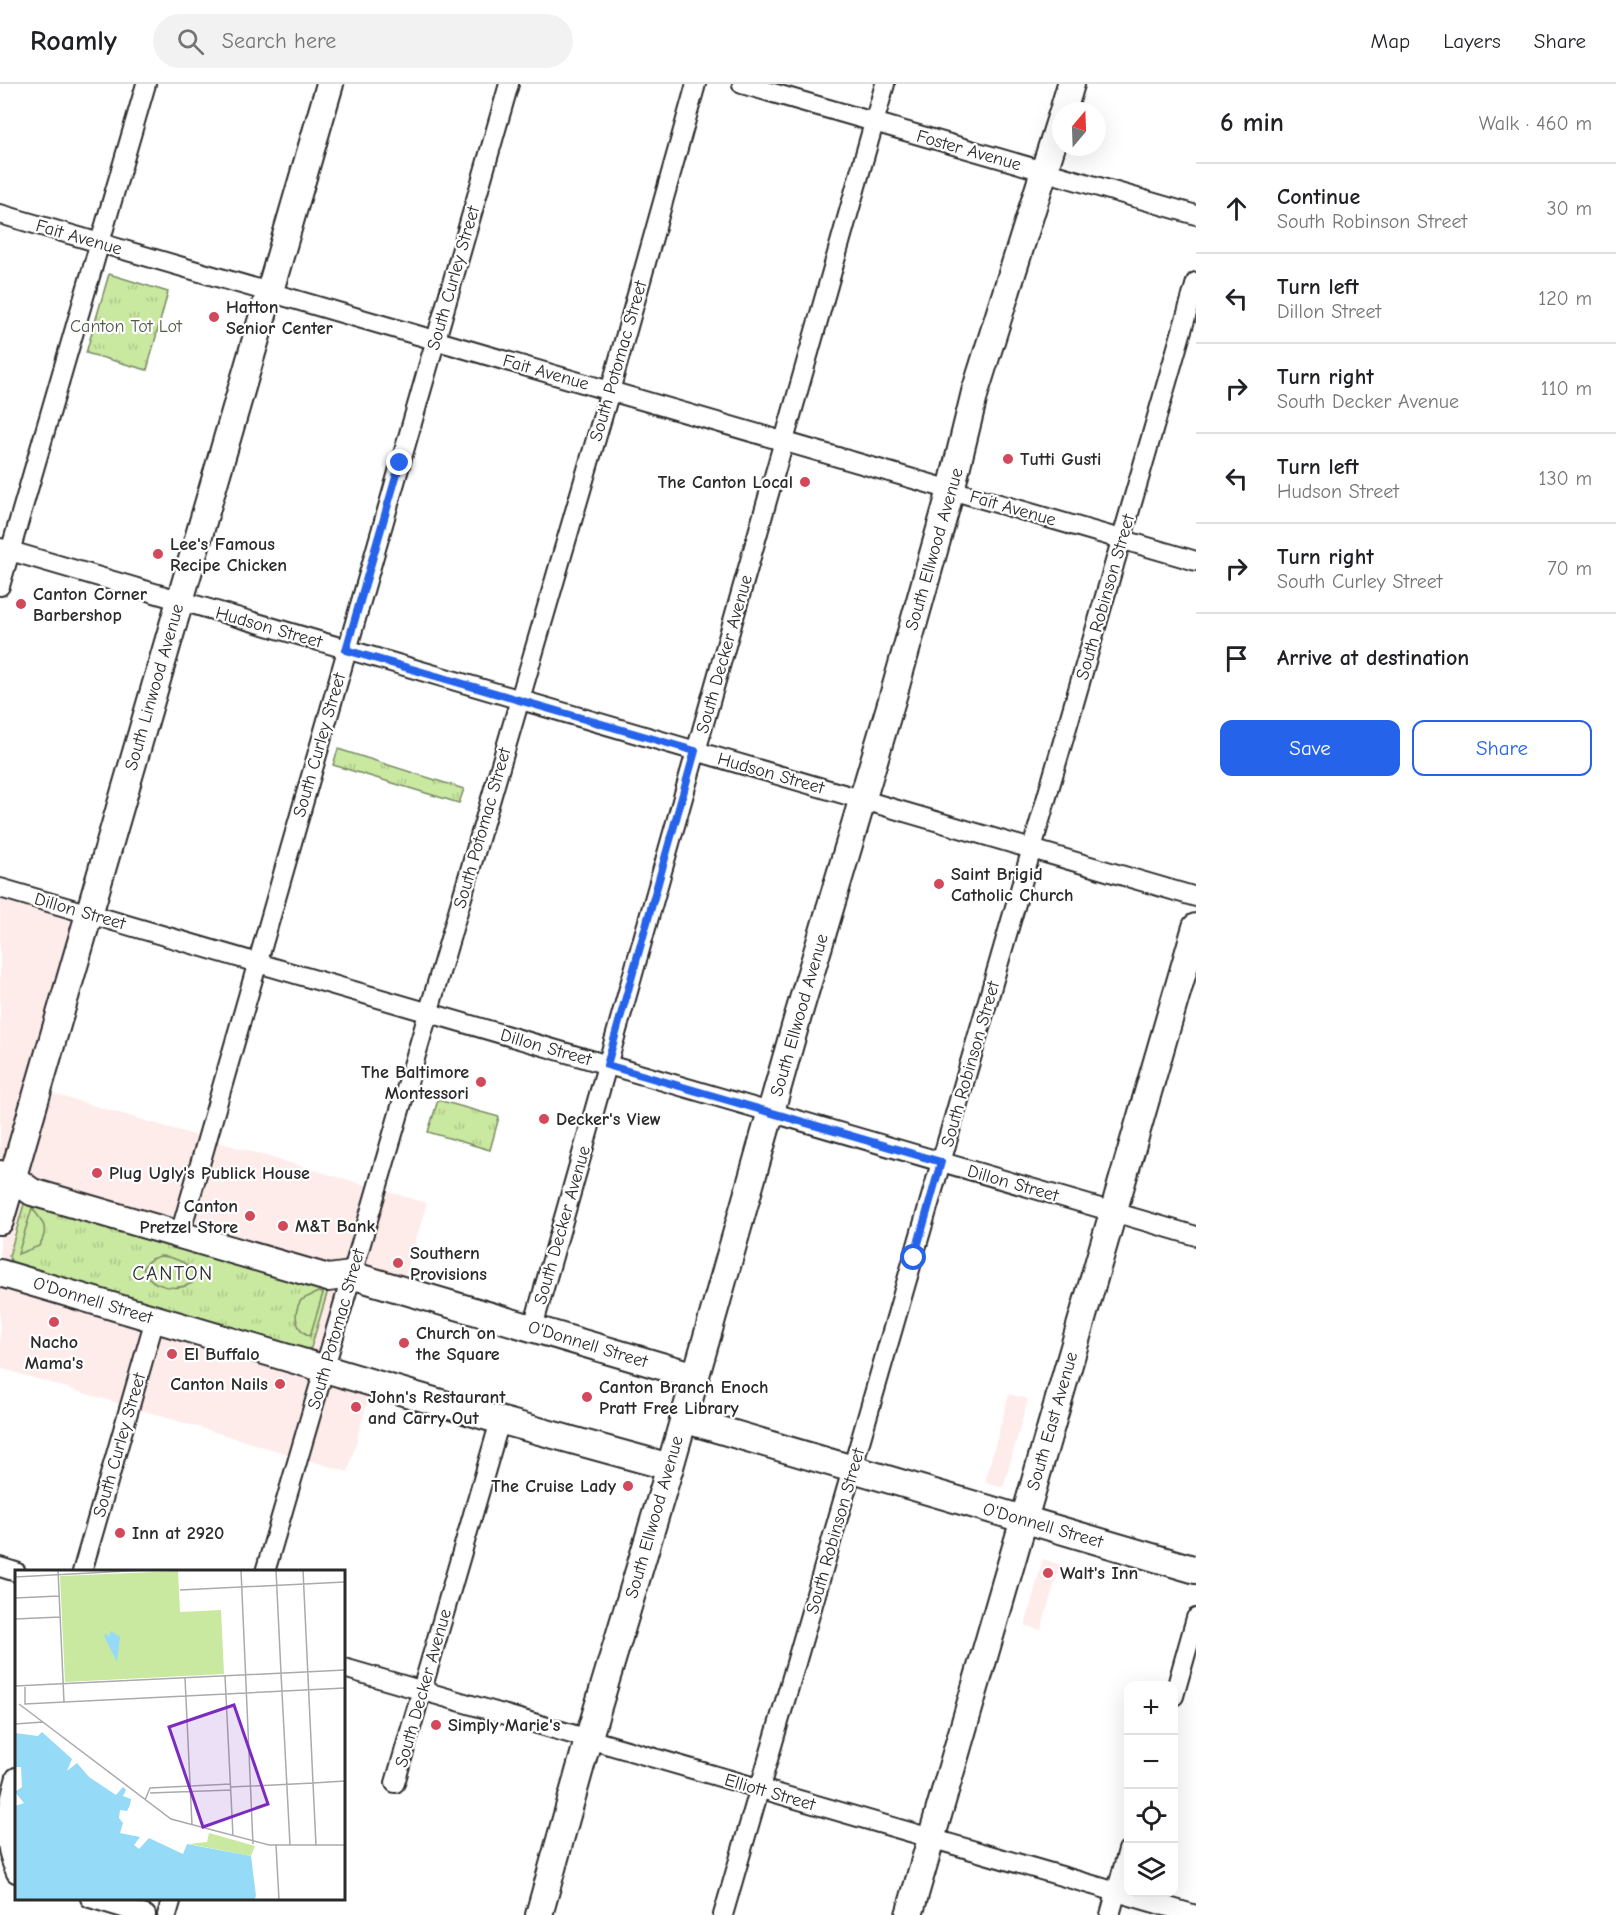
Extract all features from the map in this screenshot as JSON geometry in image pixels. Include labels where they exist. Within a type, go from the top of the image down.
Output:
[{"type":"street","points":[[0,586],[5,550],[100,243],[146,84]]},
{"type":"street","name":"South Linwood Avenue","points":[[0,1221],[6,1176],[88,914],[330,84]]},
{"type":"street","name":"South Curley Street","points":[[180,1234],[508,84]]},
{"type":"street","name":"South Potomac Street","points":[[266,1570],[610,391],[696,84]]},
{"type":"street","name":"Foster Avenue","points":[[742,84],[1196,215]]},
{"type":"street","name":"South Decker Avenue","points":[[533,1328],[885,84]]},
{"type":"street","points":[[1066,102],[1071,84]]},
{"type":"street","name":"South Ellwood Avenue","points":[[539,1915],[951,490],[975,392],[1052,148]]},
{"type":"street","name":"Fait Avenue","points":[[0,214],[1196,561]]},
{"type":"street","name":"South Robinson Street","points":[[723,1915],[1196,282]]},
{"type":"street","name":"Hudson Street","points":[[5,550],[1196,897]]},
{"type":"street","name":"Dillon Street","points":[[0,888],[1196,1236]]},
{"type":"street","name":"South East Avenue","points":[[909,1915],[1196,927]]},
{"type":"street","name":"O'Donnell Street","points":[[6,1176],[32,1192],[328,1278],[351,1275],[695,1376]]},
{"type":"street","name":"O'Donnell Street","points":[[0,1273],[500,1421],[670,1467]]},
{"type":"street","name":"South Curley Street","points":[[83,1570],[155,1319]]},
{"type":"street","name":"O'Donnell Street","points":[[683,1419],[1196,1570]]},
{"type":"street","name":"South Decker Avenue","points":[[395,1783],[500,1421]]},
{"type":"street","points":[[0,1567],[15,1572]]},
{"type":"street","points":[[1177,1681],[1196,1618]]},
{"type":"street","name":"Elliott Street","points":[[345,1668],[1196,1915]]},
{"type":"street","points":[[15,1781],[1,1840],[9,1864],[15,1872]]},
{"type":"street","points":[[1110,1915],[1124,1864]]},
{"type":"street","points":[[94,1900],[146,1915]]},
{"type":"street","points":[[167,1915],[172,1900]]},
{"type":"shaded area","points":[[0,889],[88,915],[37,1089],[427,1203],[400,1292],[354,1279],[325,1372],[372,1385],[348,1472],[0,1368]]},
{"type":"shaded area","points":[[1009,1394],[1028,1399],[1003,1488],[985,1482]]},
{"type":"shaded area","points":[[1043,1559],[1060,1565],[1041,1630],[1025,1626]]},
{"type":"green space","name":"Canton Tot Lot","points":[[109,274],[168,292],[147,370],[86,353]]},
{"type":"green space","points":[[338,749],[464,789],[459,803],[333,765]]},
{"type":"green space","points":[[438,1100],[499,1117],[490,1150],[428,1132]]},
{"type":"green space","points":[[33,1197],[329,1287],[311,1348],[307,1349],[12,1263],[9,1256],[24,1204]]},
{"type":"green space","points":[[32,1208],[42,1221],[44,1234],[39,1246],[18,1254]]},
{"type":"green space","points":[[160,1256],[178,1260],[189,1267],[192,1271],[192,1283],[186,1286],[171,1287],[163,1286],[151,1279],[143,1267],[151,1259]]},
{"type":"green space","points":[[318,1292],[323,1293],[310,1336],[298,1325],[296,1315],[301,1300]]},
{"type":"place","name":"Hatton Senior Center","points":[[214,317]]},
{"type":"place","name":"Tutti Gusti","points":[[1008,459]]},
{"type":"place","name":"The Canton Local","points":[[805,482]]},
{"type":"place","name":"Lee's Famous Recipe Chicken","points":[[158,554]]},
{"type":"place","name":"Canton Corner Barbershop","points":[[21,604]]},
{"type":"place","name":"Saint Brigid Catholic Church","points":[[939,884]]},
{"type":"place","name":"The Baltimore Montessori","points":[[481,1082]]},
{"type":"place","name":"Decker's View","points":[[544,1119]]},
{"type":"place","name":"Plug Ugly's Publick House","points":[[97,1173]]},
{"type":"place","name":"Canton Pretzel Store","points":[[250,1216]]},
{"type":"place","name":"M&T Bank","points":[[283,1226]]},
{"type":"place","name":"Southern Provisions","points":[[398,1263]]},
{"type":"place","name":"Nacho Mama's","points":[[54,1322]]},
{"type":"place","name":"Church on the Square","points":[[404,1343]]},
{"type":"place","name":"El Buffalo","points":[[172,1354]]},
{"type":"place","name":"Canton Nails","points":[[280,1384]]},
{"type":"place","name":"Canton Branch Enoch Pratt Free Library","points":[[587,1397]]},
{"type":"place","name":"John's Restaurant and Carry Out","points":[[356,1407]]},
{"type":"place","name":"The Cruise Lady","points":[[628,1486]]},
{"type":"place","name":"Inn at 2920","points":[[120,1533]]},
{"type":"place","name":"Walt's Inn","points":[[1048,1573]]},
{"type":"place","name":"Simply Marie's","points":[[436,1725]]},
{"type":"district","name":"CANTON","points":[[173,1273]]},
{"type":"route","points":[[400,463],[346,650],[695,751],[607,1065],[941,1162],[914,1258]]}]
